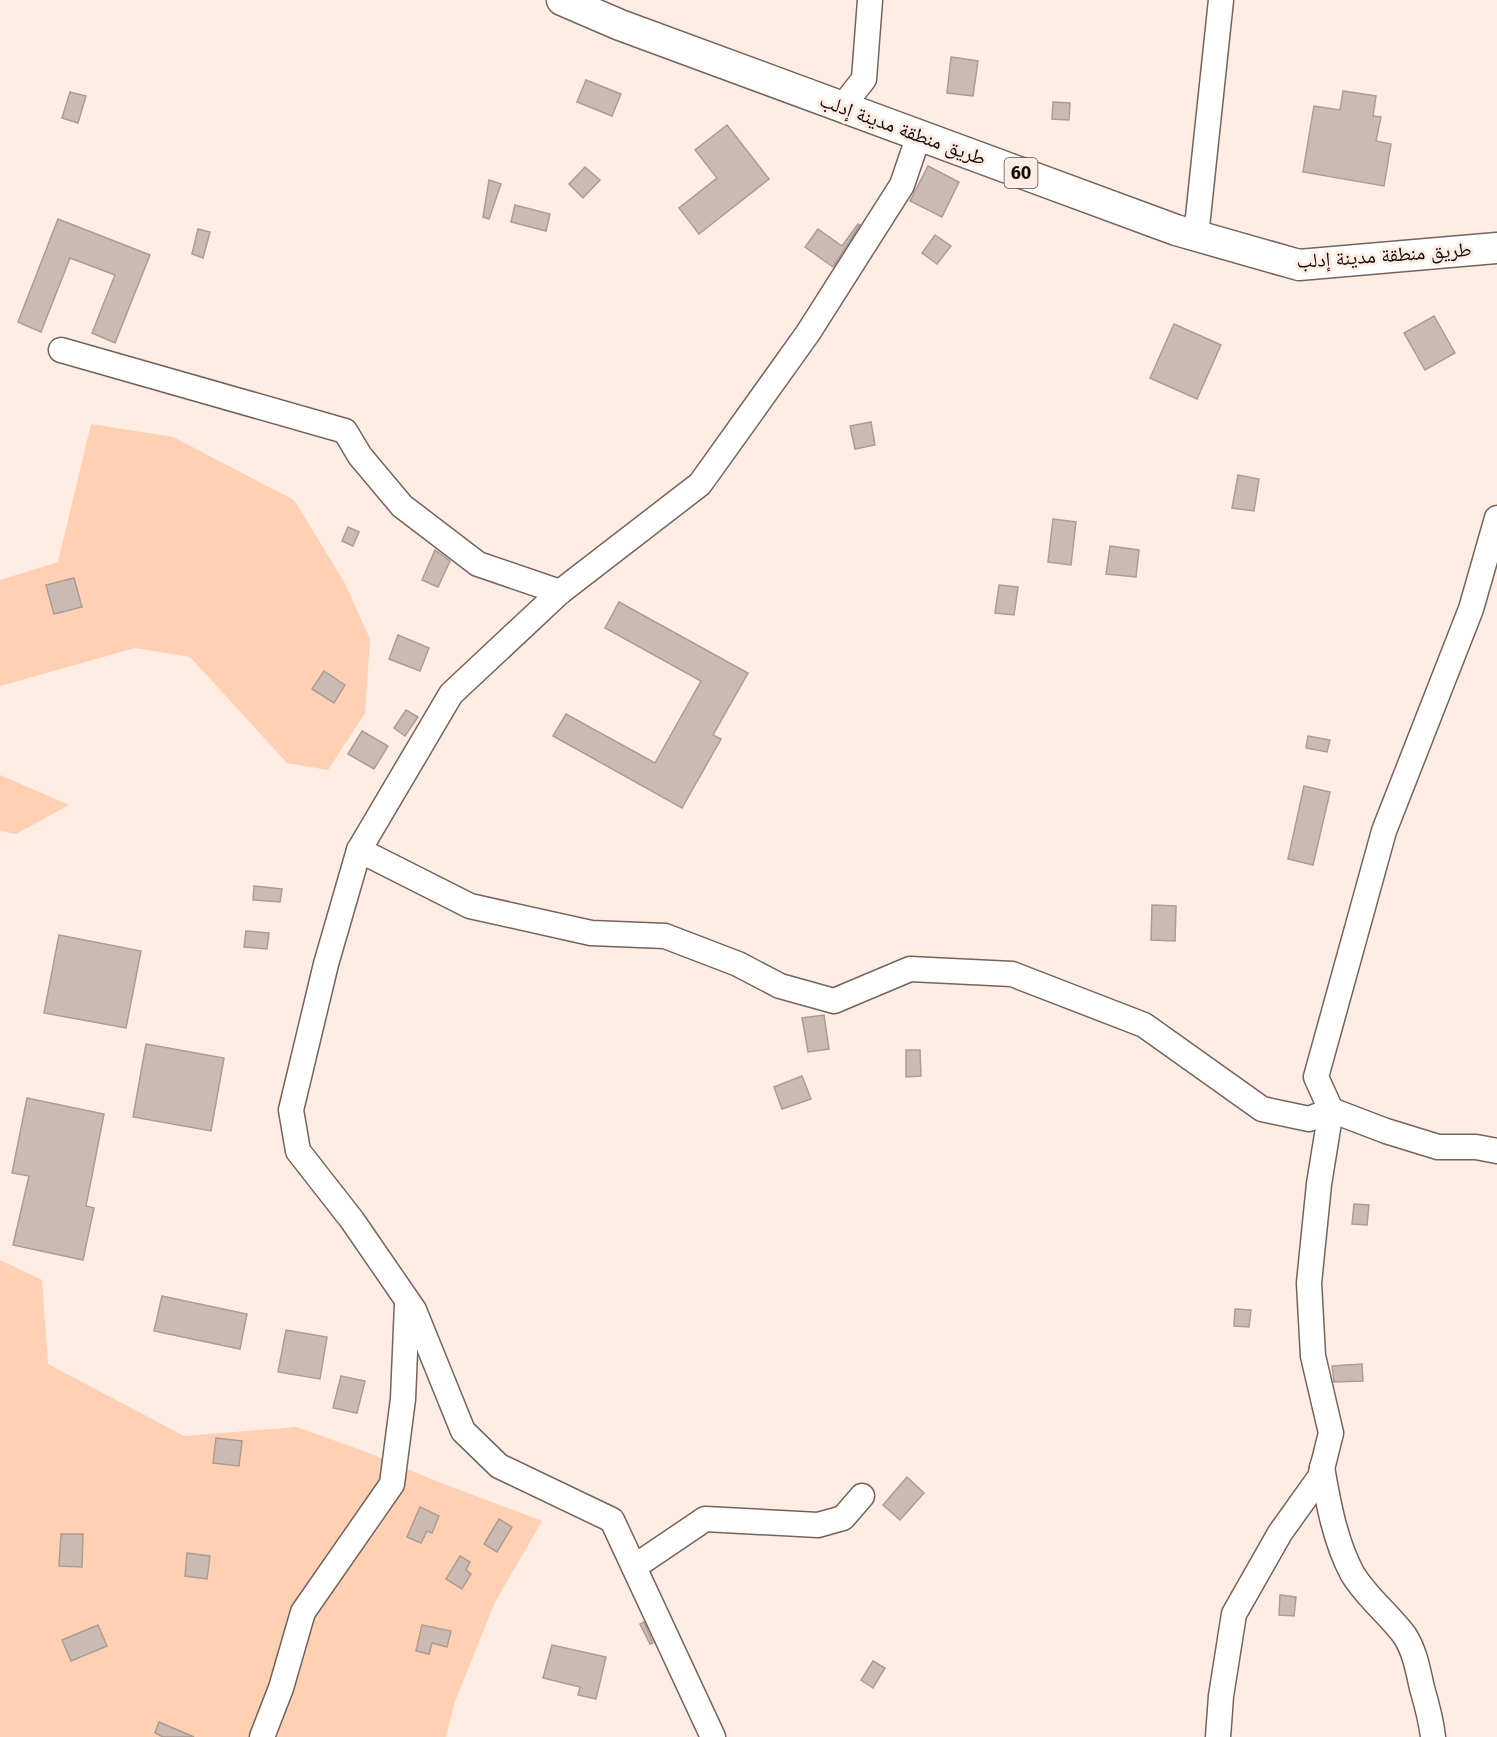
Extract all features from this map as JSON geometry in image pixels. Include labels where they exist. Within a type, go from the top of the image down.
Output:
[{"type":"main road","name":"طريق منطقة مدينة إدلب","points":[[562,0],[620,25],[1176,230],[1299,265],[1497,248]]},
{"type":"street","points":[[842,107],[864,79],[870,0]]},
{"type":"street","points":[[1196,236],[1221,0]]},
{"type":"street","points":[[713,1737],[612,1520],[498,1466],[463,1431],[414,1310],[352,1220],[298,1151],[291,1110],[326,964],[359,850],[451,694],[560,592],[700,484],[808,333],[902,184],[919,135]]},
{"type":"street","points":[[61,350],[345,431],[360,456],[402,506],[478,564],[560,592]]},
{"type":"street","points":[[1218,1737],[1221,1696],[1234,1614],[1280,1533],[1320,1477],[1331,1433],[1313,1356],[1309,1283],[1319,1184],[1331,1110],[1316,1077],[1381,843],[1471,609],[1497,518]]},
{"type":"street","points":[[359,850],[470,906],[591,933],[665,936],[738,964],[780,987],[834,1001],[910,969],[1012,974],[1144,1025],[1262,1109],[1309,1119],[1331,1110],[1386,1131],[1438,1147],[1497,1151]]},
{"type":"street","points":[[262,1737],[281,1688],[303,1612],[392,1484],[404,1399],[407,1300]]},
{"type":"street","points":[[1322,1467],[1328,1504],[1352,1573],[1405,1636],[1416,1659],[1431,1715],[1433,1737]]},
{"type":"street","points":[[634,1566],[705,1519],[818,1525],[843,1518],[862,1496]]},
{"type":"shaded area","points":[[91,424],[173,437],[294,500],[344,582],[370,639],[365,713],[328,770],[287,763],[190,657],[135,648],[0,686],[0,580],[58,562]]},
{"type":"shaded area","points":[[0,775],[69,805],[16,834],[0,831]]},
{"type":"shaded area","points":[[0,1260],[42,1280],[48,1364],[184,1436],[296,1427],[364,1451],[542,1521],[495,1602],[454,1704],[446,1737],[0,1737]]},
{"type":"building","points":[[951,57],[978,61],[973,96],[947,93]]},
{"type":"building","points":[[586,80],[621,94],[612,116],[577,102]]},
{"type":"building","points":[[1343,91],[1376,96],[1373,116],[1381,117],[1376,141],[1391,144],[1384,186],[1303,172],[1314,106],[1340,110]]},
{"type":"building","points":[[70,92],[86,96],[78,123],[62,118]]},
{"type":"building","points":[[1053,102],[1070,103],[1069,120],[1052,119]]},
{"type":"building","points":[[727,125],[769,179],[699,234],[679,208],[717,178],[695,150]]},
{"type":"building","points":[[928,166],[959,182],[942,217],[910,201]]},
{"type":"building","points":[[585,167],[600,180],[583,198],[569,184]]},
{"type":"building","points":[[489,180],[501,184],[489,219],[483,217]]},
{"type":"building","points":[[515,205],[550,214],[546,231],[511,222]]},
{"type":"building","points":[[58,219],[150,255],[115,343],[92,333],[115,275],[70,258],[41,332],[18,322]]},
{"type":"building","points":[[858,224],[860,225],[833,267],[805,247],[818,229],[842,246]]},
{"type":"building","points":[[198,229],[210,232],[203,258],[192,254]]},
{"type":"building","points":[[935,235],[951,246],[937,264],[922,253]]},
{"type":"building","points":[[1434,316],[1455,353],[1425,370],[1404,333]]},
{"type":"building","points":[[1174,324],[1221,345],[1197,399],[1150,378]]},
{"type":"building","points":[[871,422],[875,445],[855,449],[850,426]]},
{"type":"building","points":[[1238,475],[1259,479],[1254,511],[1232,508]]},
{"type":"building","points":[[1053,519],[1076,522],[1071,565],[1048,562]]},
{"type":"building","points":[[348,527],[359,532],[353,546],[342,541]]},
{"type":"building","points":[[1110,546],[1139,550],[1136,577],[1106,574]]},
{"type":"building","points":[[435,550],[450,561],[438,587],[422,580]]},
{"type":"building","points":[[74,578],[82,607],[54,614],[46,585]]},
{"type":"building","points":[[999,585],[1018,587],[1014,615],[995,613]]},
{"type":"building","points":[[619,602],[748,673],[713,735],[721,739],[682,808],[553,736],[566,714],[655,763],[701,681],[605,628]]},
{"type":"building","points":[[398,635],[429,648],[420,671],[389,659]]},
{"type":"building","points":[[324,671],[345,685],[334,703],[312,689]]},
{"type":"building","points":[[406,710],[418,717],[405,736],[394,728]]},
{"type":"building","points":[[362,731],[388,746],[374,769],[348,754]]},
{"type":"building","points":[[1308,736],[1330,740],[1327,752],[1306,748]]},
{"type":"building","points":[[1304,786],[1330,792],[1313,865],[1288,859]]},
{"type":"building","points":[[254,886],[282,889],[280,902],[253,900]]},
{"type":"building","points":[[1152,905],[1176,906],[1175,941],[1151,940]]},
{"type":"building","points":[[246,931],[269,933],[267,949],[244,947]]},
{"type":"building","points":[[59,935],[141,951],[126,1028],[44,1013]]},
{"type":"building","points":[[824,1015],[829,1049],[808,1052],[802,1018]]},
{"type":"building","points":[[146,1044],[224,1058],[211,1131],[133,1117]]},
{"type":"building","points":[[906,1050],[920,1050],[921,1076],[906,1077]]},
{"type":"building","points":[[802,1076],[811,1099],[782,1109],[774,1087]]},
{"type":"building","points":[[27,1098],[104,1114],[86,1206],[94,1208],[83,1260],[13,1245],[29,1176],[12,1173]]},
{"type":"building","points":[[1354,1204],[1369,1205],[1367,1225],[1352,1224]]},
{"type":"building","points":[[162,1296],[247,1314],[240,1349],[154,1331]]},
{"type":"building","points":[[1235,1309],[1251,1310],[1249,1327],[1234,1326]]},
{"type":"building","points":[[286,1330],[327,1337],[320,1379],[278,1372]]},
{"type":"building","points":[[1362,1364],[1363,1381],[1334,1382],[1332,1366]]},
{"type":"building","points":[[341,1376],[365,1381],[357,1413],[333,1408]]},
{"type":"building","points":[[216,1438],[242,1441],[239,1466],[213,1463]]},
{"type":"building","points":[[907,1477],[924,1493],[900,1520],[883,1505]]},
{"type":"building","points":[[420,1507],[439,1516],[432,1533],[427,1531],[421,1543],[407,1537]]},
{"type":"building","points":[[499,1519],[512,1527],[497,1552],[484,1544]]},
{"type":"building","points":[[61,1534],[83,1534],[82,1567],[59,1566]]},
{"type":"building","points":[[187,1553],[210,1556],[207,1579],[185,1576]]},
{"type":"building","points":[[460,1556],[470,1562],[466,1570],[471,1574],[462,1589],[446,1579]]},
{"type":"building","points":[[1280,1595],[1296,1597],[1294,1616],[1279,1615]]},
{"type":"building","points":[[644,1622],[653,1643],[650,1644],[640,1624]]},
{"type":"building","points":[[98,1625],[107,1646],[71,1661],[62,1640]]},
{"type":"building","points":[[422,1625],[451,1631],[447,1647],[432,1643],[429,1654],[416,1651]]},
{"type":"building","points":[[552,1645],[606,1657],[596,1699],[578,1695],[580,1687],[543,1678]]},
{"type":"building","points":[[873,1661],[885,1668],[873,1688],[861,1680]]},
{"type":"building","points":[[159,1722],[194,1737],[163,1737],[155,1733]]}]
